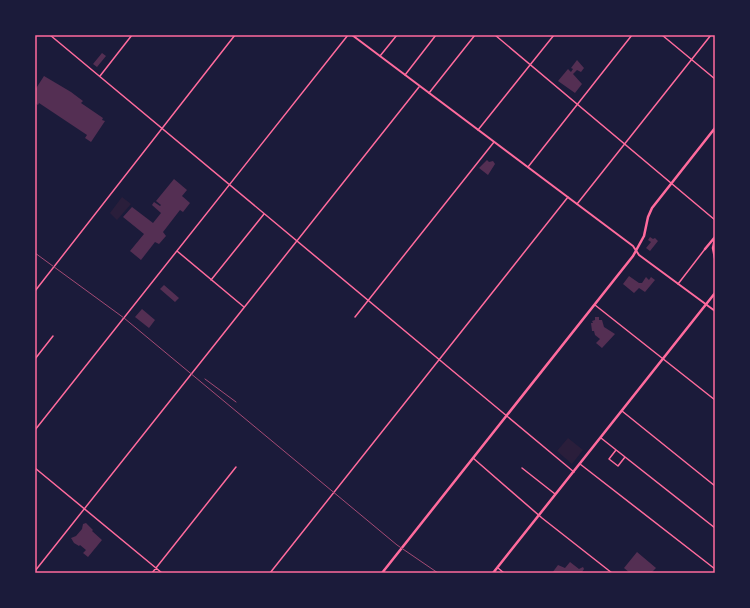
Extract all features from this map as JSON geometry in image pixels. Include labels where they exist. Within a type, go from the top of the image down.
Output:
[{"type":"main road","points":[[382,573],[595,305],[636,250],[644,236],[649,214],[715,128]]},
{"type":"main road","points":[[705,249],[715,238]]},
{"type":"main road","points":[[715,238],[713,248],[715,258]]},
{"type":"main road","points":[[494,573],[715,293]]},
{"type":"street","points":[[50,35],[574,472]]},
{"type":"street","points":[[100,76],[132,35]]},
{"type":"street","points":[[35,291],[161,127],[235,35]]},
{"type":"street","points":[[35,430],[348,35]]},
{"type":"street","points":[[352,35],[568,197],[636,250],[639,255],[715,311]]},
{"type":"street","points":[[380,56],[397,35]]},
{"type":"street","points":[[405,75],[436,35]]},
{"type":"street","points":[[429,93],[475,35]]},
{"type":"street","points":[[495,35],[715,220]]},
{"type":"street","points":[[478,130],[554,35]]},
{"type":"street","points":[[527,167],[632,35]]},
{"type":"street","points":[[662,35],[715,79]]},
{"type":"street","points":[[576,204],[711,35]]},
{"type":"street","points":[[35,571],[419,86]]},
{"type":"street","points":[[355,317],[494,142]]},
{"type":"street","points":[[270,573],[568,197]]},
{"type":"street","points":[[211,280],[264,213]]},
{"type":"street","points":[[678,284],[705,249]]},
{"type":"street","points":[[177,251],[244,307]]},
{"type":"street","points":[[595,305],[715,400]]},
{"type":"street","points":[[35,359],[53,336]]},
{"type":"street","points":[[622,411],[715,486]]},
{"type":"street","points":[[601,438],[715,528]]},
{"type":"street","points":[[616,450],[609,459],[618,466],[625,457]]},
{"type":"street","points":[[473,458],[539,515],[612,573]]},
{"type":"street","points":[[580,464],[715,569]]},
{"type":"street","points":[[152,573],[236,467]]},
{"type":"street","points":[[35,468],[162,573]]},
{"type":"street","points":[[522,468],[555,495]]},
{"type":"street","points":[[498,568],[504,573]]},
{"type":"shaded area","points":[[122,197],[131,204],[117,220],[110,213]]},
{"type":"shaded area","points":[[568,438],[583,450],[572,464],[557,451]]},
{"type":"building","points":[[102,53],[106,56],[97,67],[93,64]]},
{"type":"building","points":[[577,60],[584,68],[581,72],[577,70],[573,74],[582,84],[575,93],[558,81],[568,69],[571,72],[573,69],[571,68]]},
{"type":"building","points":[[44,76],[71,92],[83,101],[81,103],[103,118],[102,120],[105,121],[91,142],[85,138],[87,135],[39,103],[38,105],[35,103],[35,90]]},
{"type":"building","points":[[487,160],[489,162],[493,161],[495,164],[488,175],[479,168]]},
{"type":"building","points":[[174,179],[187,190],[182,196],[190,203],[183,212],[180,210],[163,232],[166,236],[159,244],[155,242],[141,260],[130,251],[144,234],[123,217],[132,207],[153,223],[161,213],[152,205],[154,202],[160,206],[161,205],[156,201]]},
{"type":"building","points":[[650,237],[653,239],[655,238],[658,241],[650,251],[646,248],[651,242],[648,240]]},
{"type":"building","points":[[629,276],[639,283],[642,283],[646,277],[649,280],[651,277],[655,280],[645,292],[639,288],[634,293],[623,284]]},
{"type":"building","points":[[164,285],[179,298],[175,302],[160,289]]},
{"type":"building","points":[[142,309],[155,320],[149,328],[135,317]]},
{"type":"building","points":[[595,317],[599,317],[599,320],[602,320],[604,327],[615,334],[602,348],[596,343],[600,339],[595,335],[594,331],[592,331],[591,323],[595,320]]},
{"type":"building","points":[[86,523],[102,540],[88,557],[83,553],[86,550],[80,545],[79,546],[74,543],[71,538],[76,536],[82,529],[83,524]]},
{"type":"building","points":[[637,552],[656,568],[651,573],[630,573],[624,568]]},
{"type":"building","points":[[570,562],[579,569],[583,567],[583,573],[552,573],[558,565],[565,568]]},
{"type":"railway","points":[[35,253],[124,318],[397,545],[438,573]]},
{"type":"railway","points":[[205,379],[236,402]]}]
